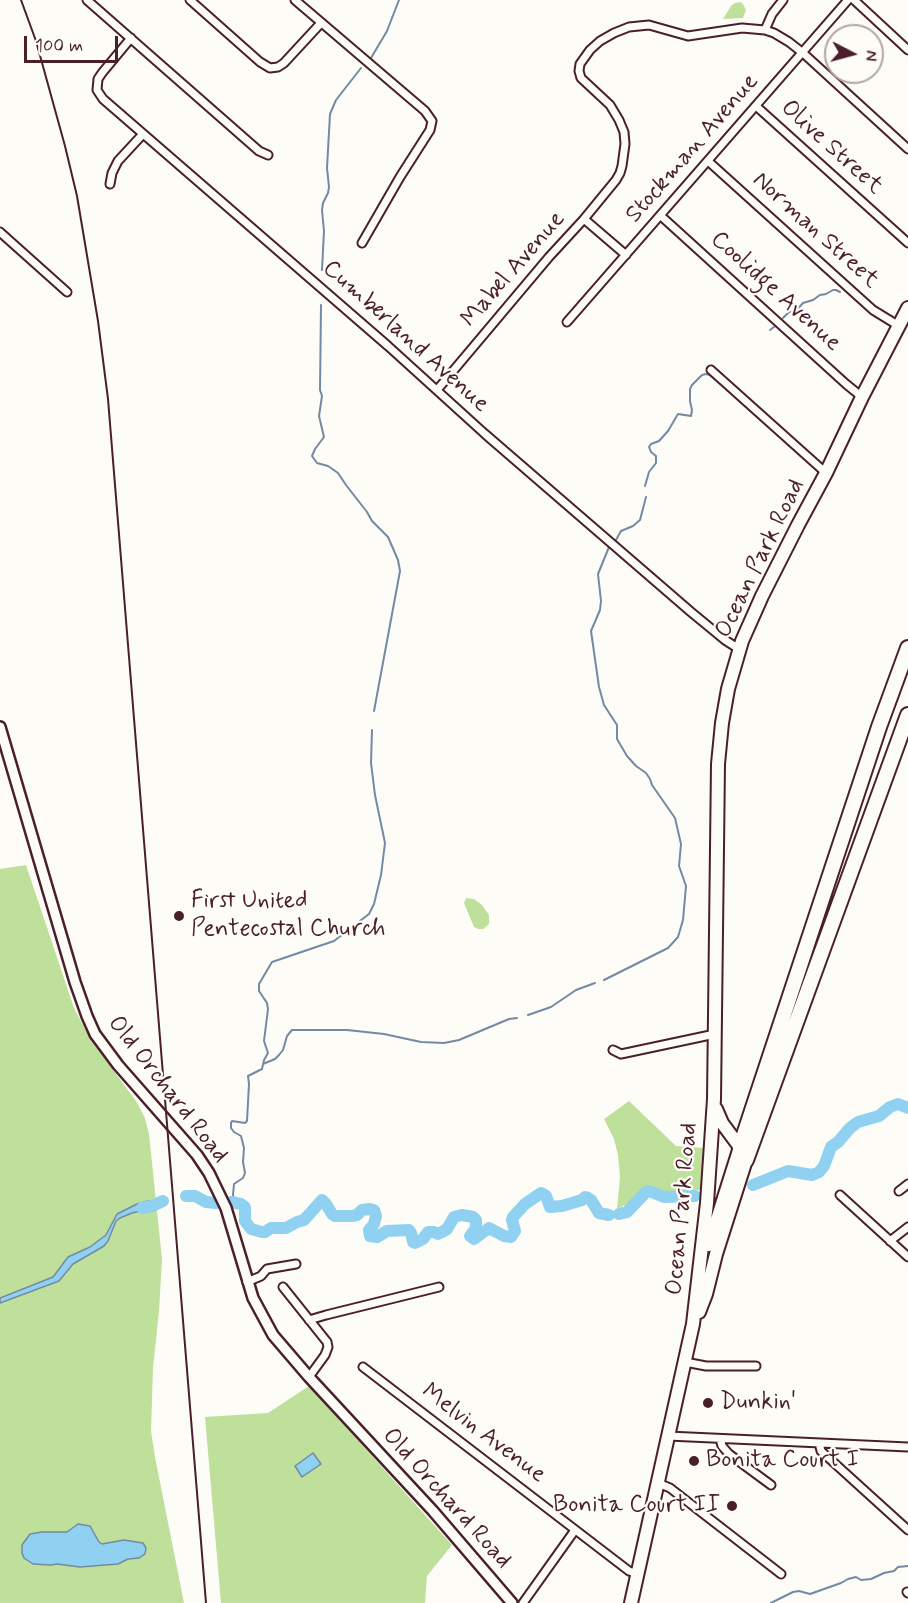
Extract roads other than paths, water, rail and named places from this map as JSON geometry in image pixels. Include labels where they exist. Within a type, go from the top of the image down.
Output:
[{"type":"highway","points":[[740,1148],[868,760],[908,648]]},
{"type":"highway","points":[[746,1160],[908,715]]},
{"type":"main road","name":"Ocean Park Road","points":[[631,1603],[693,1324],[707,1203],[714,1099],[719,746],[728,689],[739,649],[762,596],[908,308]]},
{"type":"main road","name":"Ocean Park Road","points":[[693,1324],[706,1294],[716,1254],[746,1160],[745,1154],[717,1114],[714,1099]]},
{"type":"main road","points":[[712,1139],[719,1134],[729,1133]]},
{"type":"main road","points":[[697,1292],[716,1218],[740,1148]]},
{"type":"street","points":[[87,0],[259,151],[268,155]]},
{"type":"street","points":[[190,0],[260,62],[270,68],[275,68],[288,59],[321,23]]},
{"type":"street","points":[[295,0],[425,111],[432,121],[430,130],[362,243]]},
{"type":"street","points":[[765,30],[772,14],[783,0]]},
{"type":"street","name":"Stockman Avenue","points":[[567,322],[848,0]]},
{"type":"street","points":[[854,0],[908,50]]},
{"type":"street","points":[[584,219],[620,173],[625,144],[620,120],[610,105],[581,78],[580,64],[600,41],[620,30],[634,26],[654,26],[688,36],[742,28],[765,30],[784,38],[908,149]]},
{"type":"street","name":"Cumberland Avenue","points":[[130,38],[98,79],[97,87],[103,99],[380,338],[485,434],[691,612],[739,649]]},
{"type":"street","name":"Olive Street","points":[[756,106],[908,243]]},
{"type":"street","points":[[110,184],[112,172],[118,161],[143,134]]},
{"type":"street","name":"Norman Street","points":[[708,161],[873,310],[899,326]]},
{"type":"street","name":"Coolidge Avenue","points":[[661,216],[862,397]]},
{"type":"street","name":"Mabel Avenue","points":[[437,390],[584,219],[626,255]]},
{"type":"street","points":[[0,232],[67,292]]},
{"type":"street","points":[[711,370],[826,473]]},
{"type":"street","name":"Old Orchard Road","points":[[0,727],[75,982],[90,1024],[101,1044],[193,1149],[213,1179],[226,1208],[247,1282],[257,1309],[267,1327],[512,1603]]},
{"type":"street","points":[[613,1050],[621,1054],[715,1034]]},
{"type":"street","points":[[899,1191],[908,1184]]},
{"type":"street","points":[[840,1195],[908,1257]]},
{"type":"street","points":[[890,1241],[908,1227]]},
{"type":"street","points":[[247,1282],[261,1276],[267,1269],[296,1264]]},
{"type":"street","points":[[283,1287],[328,1345],[325,1354],[309,1377]]},
{"type":"street","points":[[309,1320],[439,1287]]},
{"type":"street","points":[[685,1362],[706,1366],[756,1366]]},
{"type":"street","name":"Melvin Avenue","points":[[363,1367],[629,1571],[638,1574]]},
{"type":"street","points":[[668,1437],[908,1447]]},
{"type":"street","points":[[720,1439],[726,1450],[771,1485]]},
{"type":"street","points":[[819,1443],[821,1451],[908,1530]]},
{"type":"street","points":[[658,1483],[670,1488],[781,1574]]},
{"type":"street","points":[[523,1603],[575,1530]]},
{"type":"water","points":[[148,1201],[156,1201],[157,1207],[132,1213],[116,1221],[104,1246],[73,1264],[59,1281],[0,1303],[0,1298],[53,1277],[68,1257],[90,1247],[106,1235],[117,1214]]},
{"type":"water","points":[[313,1453],[321,1464],[302,1477],[295,1466]]},
{"type":"water","points":[[78,1524],[90,1526],[102,1544],[124,1540],[143,1543],[146,1548],[145,1554],[118,1564],[80,1567],[33,1564],[24,1558],[22,1545],[30,1534],[67,1532]]},
{"type":"waterway","points":[[371,58],[387,31],[399,0]]},
{"type":"waterway","points":[[322,270],[324,231],[322,210],[329,187],[327,168],[330,114],[336,100],[361,68]]},
{"type":"waterway","points":[[783,318],[789,312],[796,311],[803,303],[820,295],[833,290],[840,292]]},
{"type":"waterway","points":[[321,305],[320,390],[322,396],[319,416],[324,437],[312,456],[317,463],[328,466],[338,473],[372,521],[388,537],[400,571],[374,711]]},
{"type":"waterway","points":[[770,330],[774,327]]},
{"type":"waterway","points":[[645,486],[649,472],[656,463],[656,456],[649,447],[659,441],[668,431],[678,414],[691,416],[690,389],[692,385],[706,374],[722,385]]},
{"type":"waterway","points":[[616,540],[621,531],[640,520],[646,497]]},
{"type":"waterway","points":[[604,980],[668,948],[678,937],[683,920],[686,886],[679,866],[681,844],[675,818],[646,773],[627,756],[617,739],[617,725],[604,705],[599,687],[591,631],[600,610],[598,574],[609,547]]},
{"type":"waterway","points":[[235,1202],[234,1184],[243,1178],[245,1173],[244,1148],[241,1136],[234,1132],[231,1123],[232,1121],[245,1123],[247,1121],[248,1076],[262,1069],[268,1053],[264,1041],[268,1009],[259,991],[259,984],[272,962],[334,941],[369,914],[374,904],[385,843],[371,763],[372,730]]},
{"type":"waterway","points":[[528,1015],[551,1007],[576,990],[595,983]]},
{"type":"waterway","points":[[263,1064],[279,1055],[292,1030],[347,1030],[384,1034],[421,1042],[444,1043],[459,1040],[509,1019],[517,1018]]},
{"type":"waterway","points":[[753,1185],[788,1171],[812,1175],[819,1172],[824,1166],[831,1147],[858,1122],[879,1116],[898,1104],[908,1108]]},
{"type":"waterway","points":[[619,1214],[627,1212],[649,1191],[664,1197],[695,1196]]},
{"type":"waterway","points":[[231,1202],[245,1207],[245,1221],[251,1229],[262,1232],[271,1228],[286,1228],[304,1220],[322,1200],[335,1216],[352,1216],[362,1210],[370,1209],[374,1210],[376,1216],[369,1230],[370,1236],[377,1237],[387,1231],[409,1230],[415,1243],[423,1239],[428,1232],[438,1234],[442,1232],[447,1229],[454,1217],[462,1215],[473,1217],[476,1220],[476,1228],[470,1236],[474,1239],[489,1228],[511,1237],[515,1231],[513,1217],[525,1204],[541,1193],[546,1196],[550,1207],[562,1206],[585,1197],[591,1200],[599,1213],[609,1215]]},
{"type":"waterway","points":[[186,1196],[195,1196],[206,1202],[216,1203]]},
{"type":"waterway","points":[[142,1208],[163,1201]]},
{"type":"waterway","points":[[771,1603],[793,1592],[810,1594],[848,1579],[856,1577],[861,1580],[871,1579],[894,1571],[898,1567],[908,1566]]},
{"type":"railway","points":[[21,0],[36,41],[77,196],[98,321],[108,399],[206,1603]]},
{"type":"place","name":"First United Pentecostal Church","points":[[179,916]]},
{"type":"place","name":"Dunkin'","points":[[708,1403]]},
{"type":"place","name":"Bonita Court I","points":[[694,1461]]},
{"type":"place","name":"Bonita Court II","points":[[732,1506]]}]
